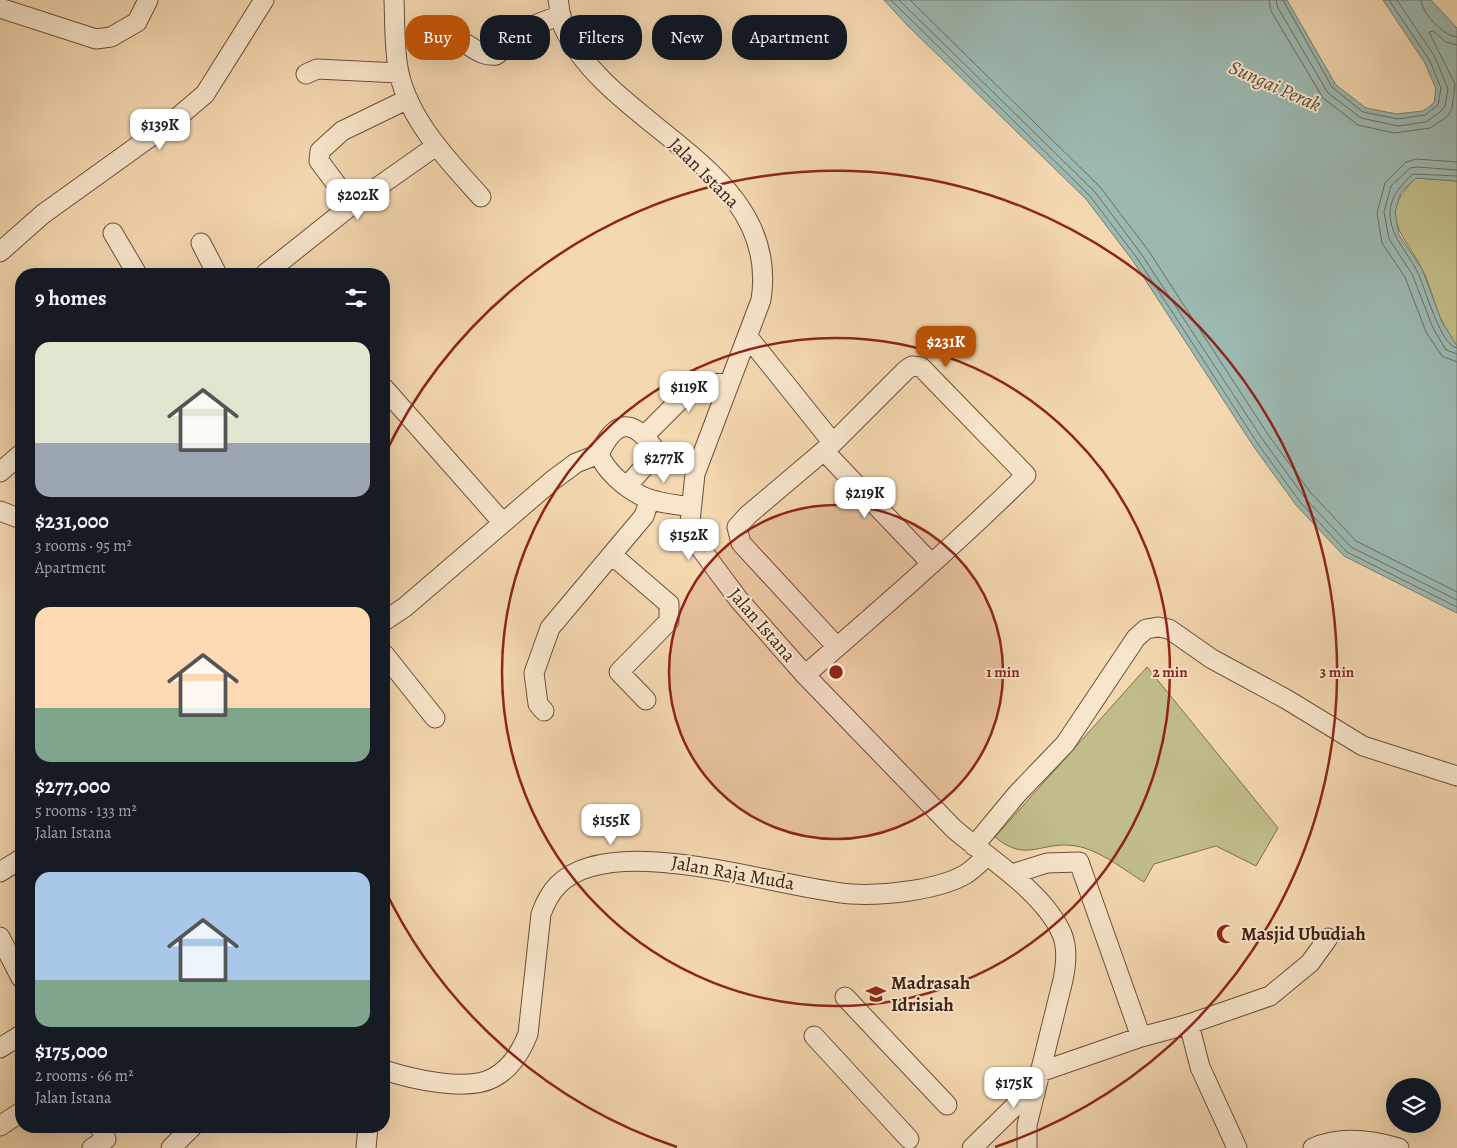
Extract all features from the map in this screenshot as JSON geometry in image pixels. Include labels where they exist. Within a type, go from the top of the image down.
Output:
[{"type":"street","points":[[0,8],[96,39],[111,37],[137,22],[148,0]]},
{"type":"street","points":[[0,252],[43,214],[178,118],[206,94],[264,0]]},
{"type":"street","points":[[394,0],[399,72],[408,99],[436,146],[481,197]]},
{"type":"street","points":[[470,47],[479,54],[496,55],[560,8]]},
{"type":"street","name":"Jalan Istana","points":[[560,8],[562,24],[591,69],[710,173],[732,196],[750,222],[759,242],[764,281],[761,300],[695,474],[690,507],[690,522],[698,545],[739,600],[804,675],[898,774],[980,851],[1012,874],[1052,918],[1062,934],[1067,958],[1059,1001],[1027,1125],[1027,1148]]},
{"type":"street","points":[[306,74],[318,69],[399,72]]},
{"type":"street","points":[[352,204],[319,161],[320,151],[342,131],[408,99]]},
{"type":"street","points":[[272,268],[352,204],[436,146]]},
{"type":"street","points":[[113,233],[133,268]]},
{"type":"street","points":[[201,243],[214,268]]},
{"type":"street","points":[[748,336],[828,447],[931,563]]},
{"type":"street","points":[[804,675],[837,647],[975,525],[1026,475],[921,367],[912,366],[906,370],[828,447],[748,515],[738,527],[741,543],[837,647]]},
{"type":"street","points":[[645,435],[695,386],[730,382]]},
{"type":"street","points":[[390,395],[503,523]]},
{"type":"street","points":[[390,617],[405,607],[568,469],[598,454],[604,442],[619,428],[630,426],[645,435],[653,447],[652,458],[627,486]]},
{"type":"street","points":[[598,454],[603,464],[640,496],[690,507]]},
{"type":"street","points":[[0,472],[15,459]]},
{"type":"street","points":[[544,711],[538,704],[534,673],[550,628],[644,516],[650,499]]},
{"type":"street","points":[[0,512],[15,517]]},
{"type":"street","points":[[612,555],[669,604],[669,621],[619,672],[646,700]]},
{"type":"street","name":"Jalan Raja Muda","points":[[390,1072],[405,1077],[458,1083],[491,1079],[504,1071],[522,1049],[528,1034],[541,914],[547,898],[559,883],[590,867],[613,862],[663,861],[851,894],[929,887],[967,873],[1017,794],[1065,744],[1136,638],[1146,630],[1158,627],[1170,629],[1212,659],[1363,746],[1457,776]]},
{"type":"street","points":[[390,662],[435,718]]},
{"type":"street","points":[[1012,874],[1047,863],[1079,862],[1141,1037]]},
{"type":"street","points":[[0,872],[15,863]]},
{"type":"street","points":[[0,937],[12,971]]},
{"type":"street","points":[[1040,1072],[1141,1037],[1189,1024],[1270,996],[1310,963],[1328,938]]},
{"type":"street","points":[[845,997],[947,1105]]},
{"type":"street","points":[[1189,1024],[1200,1067],[1237,1148]]},
{"type":"street","points":[[814,1036],[909,1139]]},
{"type":"street","points":[[0,1048],[15,1039]]},
{"type":"street","points":[[972,1148],[1019,1102],[1035,1094]]},
{"type":"street","points":[[0,1126],[15,1116]]},
{"type":"street","points":[[171,1148],[186,1133]]},
{"type":"street","points":[[366,1148],[367,1133]]},
{"type":"street","points":[[1313,1148],[1330,1142],[1363,1141],[1399,1148]]},
{"type":"shaded area","points":[[1416,178],[1457,181],[1457,346],[1440,316],[1422,269],[1397,224],[1395,214],[1397,203],[1404,191]]},
{"type":"shaded area","points":[[1147,667],[1278,828],[1256,866],[1216,846],[1154,864],[1144,882],[1112,861],[1085,848],[1064,845],[1026,850],[1016,849],[995,837]]},
{"type":"water","name":"Sungai Perak","points":[[884,0],[1287,0],[1336,85],[1366,108],[1397,114],[1423,111],[1434,103],[1436,89],[1425,63],[1383,0],[1431,0],[1457,28],[1457,181],[1416,178],[1401,192],[1395,212],[1399,235],[1422,269],[1442,322],[1457,346],[1457,613],[1344,556],[1296,505],[1254,447],[1133,261],[1086,199],[908,26]]},
{"type":"place","name":"Masjid Ubudiah","points":[[1226,934]]},
{"type":"place","name":"Madrasah Idrisiah","points":[[876,994]]}]
